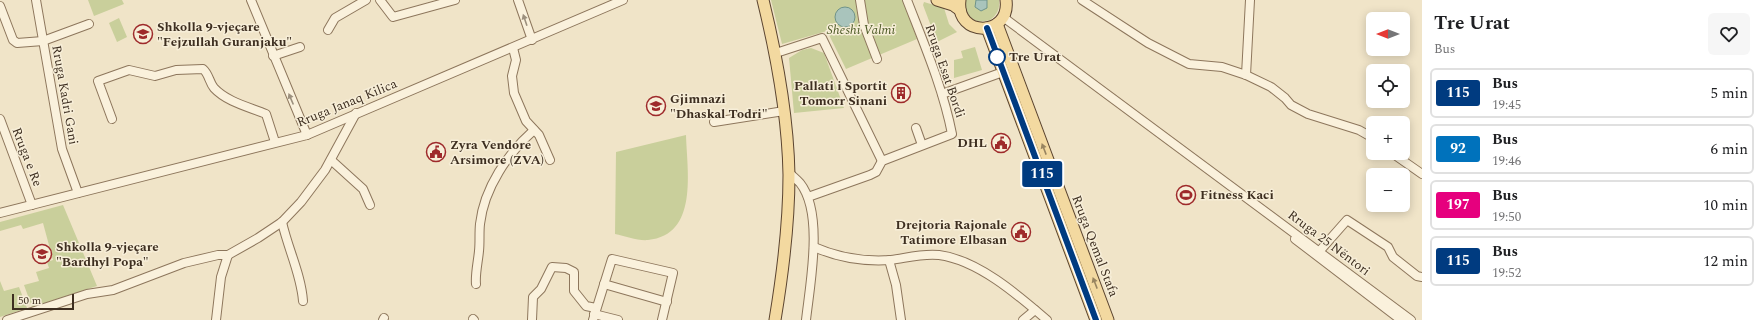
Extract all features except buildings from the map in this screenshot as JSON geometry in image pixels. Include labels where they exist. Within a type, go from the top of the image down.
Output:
[{"type":"main road","points":[[763,0],[776,53],[784,111],[789,173],[786,248],[775,320]]},
{"type":"main road","points":[[937,0],[953,5],[960,5],[964,18],[970,25],[978,28],[997,22],[1006,8],[1006,0]]},
{"type":"main road","name":"Rruga Qemal Stafa","points":[[997,22],[1003,72],[1096,320]]},
{"type":"main road","name":"Rruga Qemal Stafa","points":[[997,22],[1108,320]]},
{"type":"street","name":"Rruga Kadri Gani","points":[[36,0],[62,149],[78,193]]},
{"type":"street","points":[[251,0],[306,135]]},
{"type":"street","points":[[328,30],[335,18],[366,0]]},
{"type":"street","points":[[380,0],[393,16],[455,0]]},
{"type":"street","points":[[518,0],[532,40]]},
{"type":"street","name":"Rruga Janaq Kilica","points":[[0,213],[306,135],[623,0]]},
{"type":"street","points":[[860,0],[864,25],[877,59]]},
{"type":"street","name":"Rruga Esat Bordi","points":[[808,198],[870,175],[876,172],[882,161],[952,134],[942,94],[907,0]]},
{"type":"street","points":[[1082,0],[1148,43],[1189,64],[1222,67],[1246,75],[1271,87],[1291,105],[1308,114],[1352,127],[1366,134]]},
{"type":"street","points":[[1246,75],[1250,0]]},
{"type":"street","points":[[0,6],[13,40],[17,44],[43,41],[89,24]]},
{"type":"street","name":"Rruga 25 Nëntori","points":[[997,22],[1173,145],[1317,253],[1411,320]]},
{"type":"street","points":[[776,53],[822,38],[882,161]]},
{"type":"street","points":[[273,56],[300,47]]},
{"type":"street","points":[[513,48],[516,60],[512,76],[513,88],[526,120],[539,135],[550,160]]},
{"type":"street","points":[[112,119],[98,80],[128,70],[155,76],[176,70],[203,69],[212,86],[221,94],[236,102],[266,114],[275,142]]},
{"type":"street","points":[[942,94],[1003,72]]},
{"type":"street","points":[[714,122],[784,111]]},
{"type":"street","points":[[8,320],[87,294],[113,290],[184,263],[218,255],[228,255],[282,222],[301,202],[331,160],[356,113]]},
{"type":"street","name":"Rruga e Re","points":[[0,119],[32,204]]},
{"type":"street","points":[[916,128],[922,145]]},
{"type":"street","points":[[476,284],[480,223],[486,199],[500,170],[521,141],[534,130]]},
{"type":"street","points":[[331,160],[363,189],[370,205]]},
{"type":"street","points":[[1402,160],[1422,174]]},
{"type":"street","points":[[789,173],[801,184],[808,198],[814,227],[814,247],[806,320]]},
{"type":"street","points":[[1317,253],[1347,220],[1388,247],[1393,257],[1417,276],[1422,277]]},
{"type":"street","points":[[282,222],[292,259],[300,279],[303,301]]},
{"type":"street","points":[[814,247],[844,258],[889,260],[938,255],[960,260],[1009,289],[1047,320]]},
{"type":"street","name":"Rruga 25 Nëntori","points":[[1317,253],[1401,320]]},
{"type":"street","points":[[216,320],[221,277],[228,255]]},
{"type":"street","points":[[594,314],[612,259],[673,273],[662,320]]},
{"type":"street","points":[[889,260],[896,285],[901,320]]},
{"type":"street","points":[[532,320],[533,298],[540,290],[552,267],[556,266],[574,272],[574,291],[594,314],[618,320]]},
{"type":"street","points":[[604,284],[667,302]]},
{"type":"street","points":[[1023,320],[1035,310]]},
{"type":"green space","points":[[88,0],[122,0],[124,4],[94,16]]},
{"type":"green space","name":"Sheshi Valmi","points":[[771,0],[903,0],[917,39],[846,69],[827,31],[782,44]]},
{"type":"green space","points":[[965,0],[999,0],[998,9],[996,14],[990,20],[974,20],[967,11]]},
{"type":"green space","points":[[924,2],[944,8],[949,24],[957,32],[937,42],[923,5]]},
{"type":"green space","points":[[119,18],[127,37],[117,42],[109,23]]},
{"type":"green space","points":[[975,47],[982,70],[954,78],[954,60],[963,58],[961,51]]},
{"type":"green space","points":[[811,48],[824,53],[844,108],[794,113],[789,58],[802,50]]},
{"type":"green space","points":[[686,135],[688,183],[683,214],[676,227],[664,236],[648,240],[615,234],[616,152]]},
{"type":"green space","points":[[63,205],[97,286],[32,307],[24,285],[39,281],[36,272],[49,268],[47,262],[53,260],[43,223],[23,229],[21,225],[0,231],[0,222]]},
{"type":"green space","points":[[0,281],[4,291],[19,287],[27,308],[0,317]]},
{"type":"water","points":[[976,0],[987,0],[987,8],[981,11],[975,7]]},
{"type":"water","points":[[841,7],[849,7],[855,13],[855,21],[849,27],[841,27],[835,21],[835,13]]},
{"type":"bus line","name":"115","points":[[987,28],[1096,320]]},
{"type":"place","name":"Shkolla 9-vjeçare \"Fejzullah Guranjaku\"","points":[[143,34]]},
{"type":"place","name":"Tre Urat","points":[[997,57]]},
{"type":"place","name":"Pallati i Sportit Tomorr Sinani","points":[[901,93]]},
{"type":"place","name":"Gjimnazi \"Dhaskal Todri\"","points":[[656,106]]},
{"type":"place","name":"DHL","points":[[1001,143]]},
{"type":"place","name":"Zyra Vendore Arsimore (ZVA)","points":[[436,152]]},
{"type":"place","name":"Fitness Kaci","points":[[1186,195]]},
{"type":"place","name":"Drejtoria Rajonale Tatimore Elbasan","points":[[1021,232]]},
{"type":"place","name":"Shkolla 9-vjeçare \"Bardhyl Popa\"","points":[[42,254]]}]
